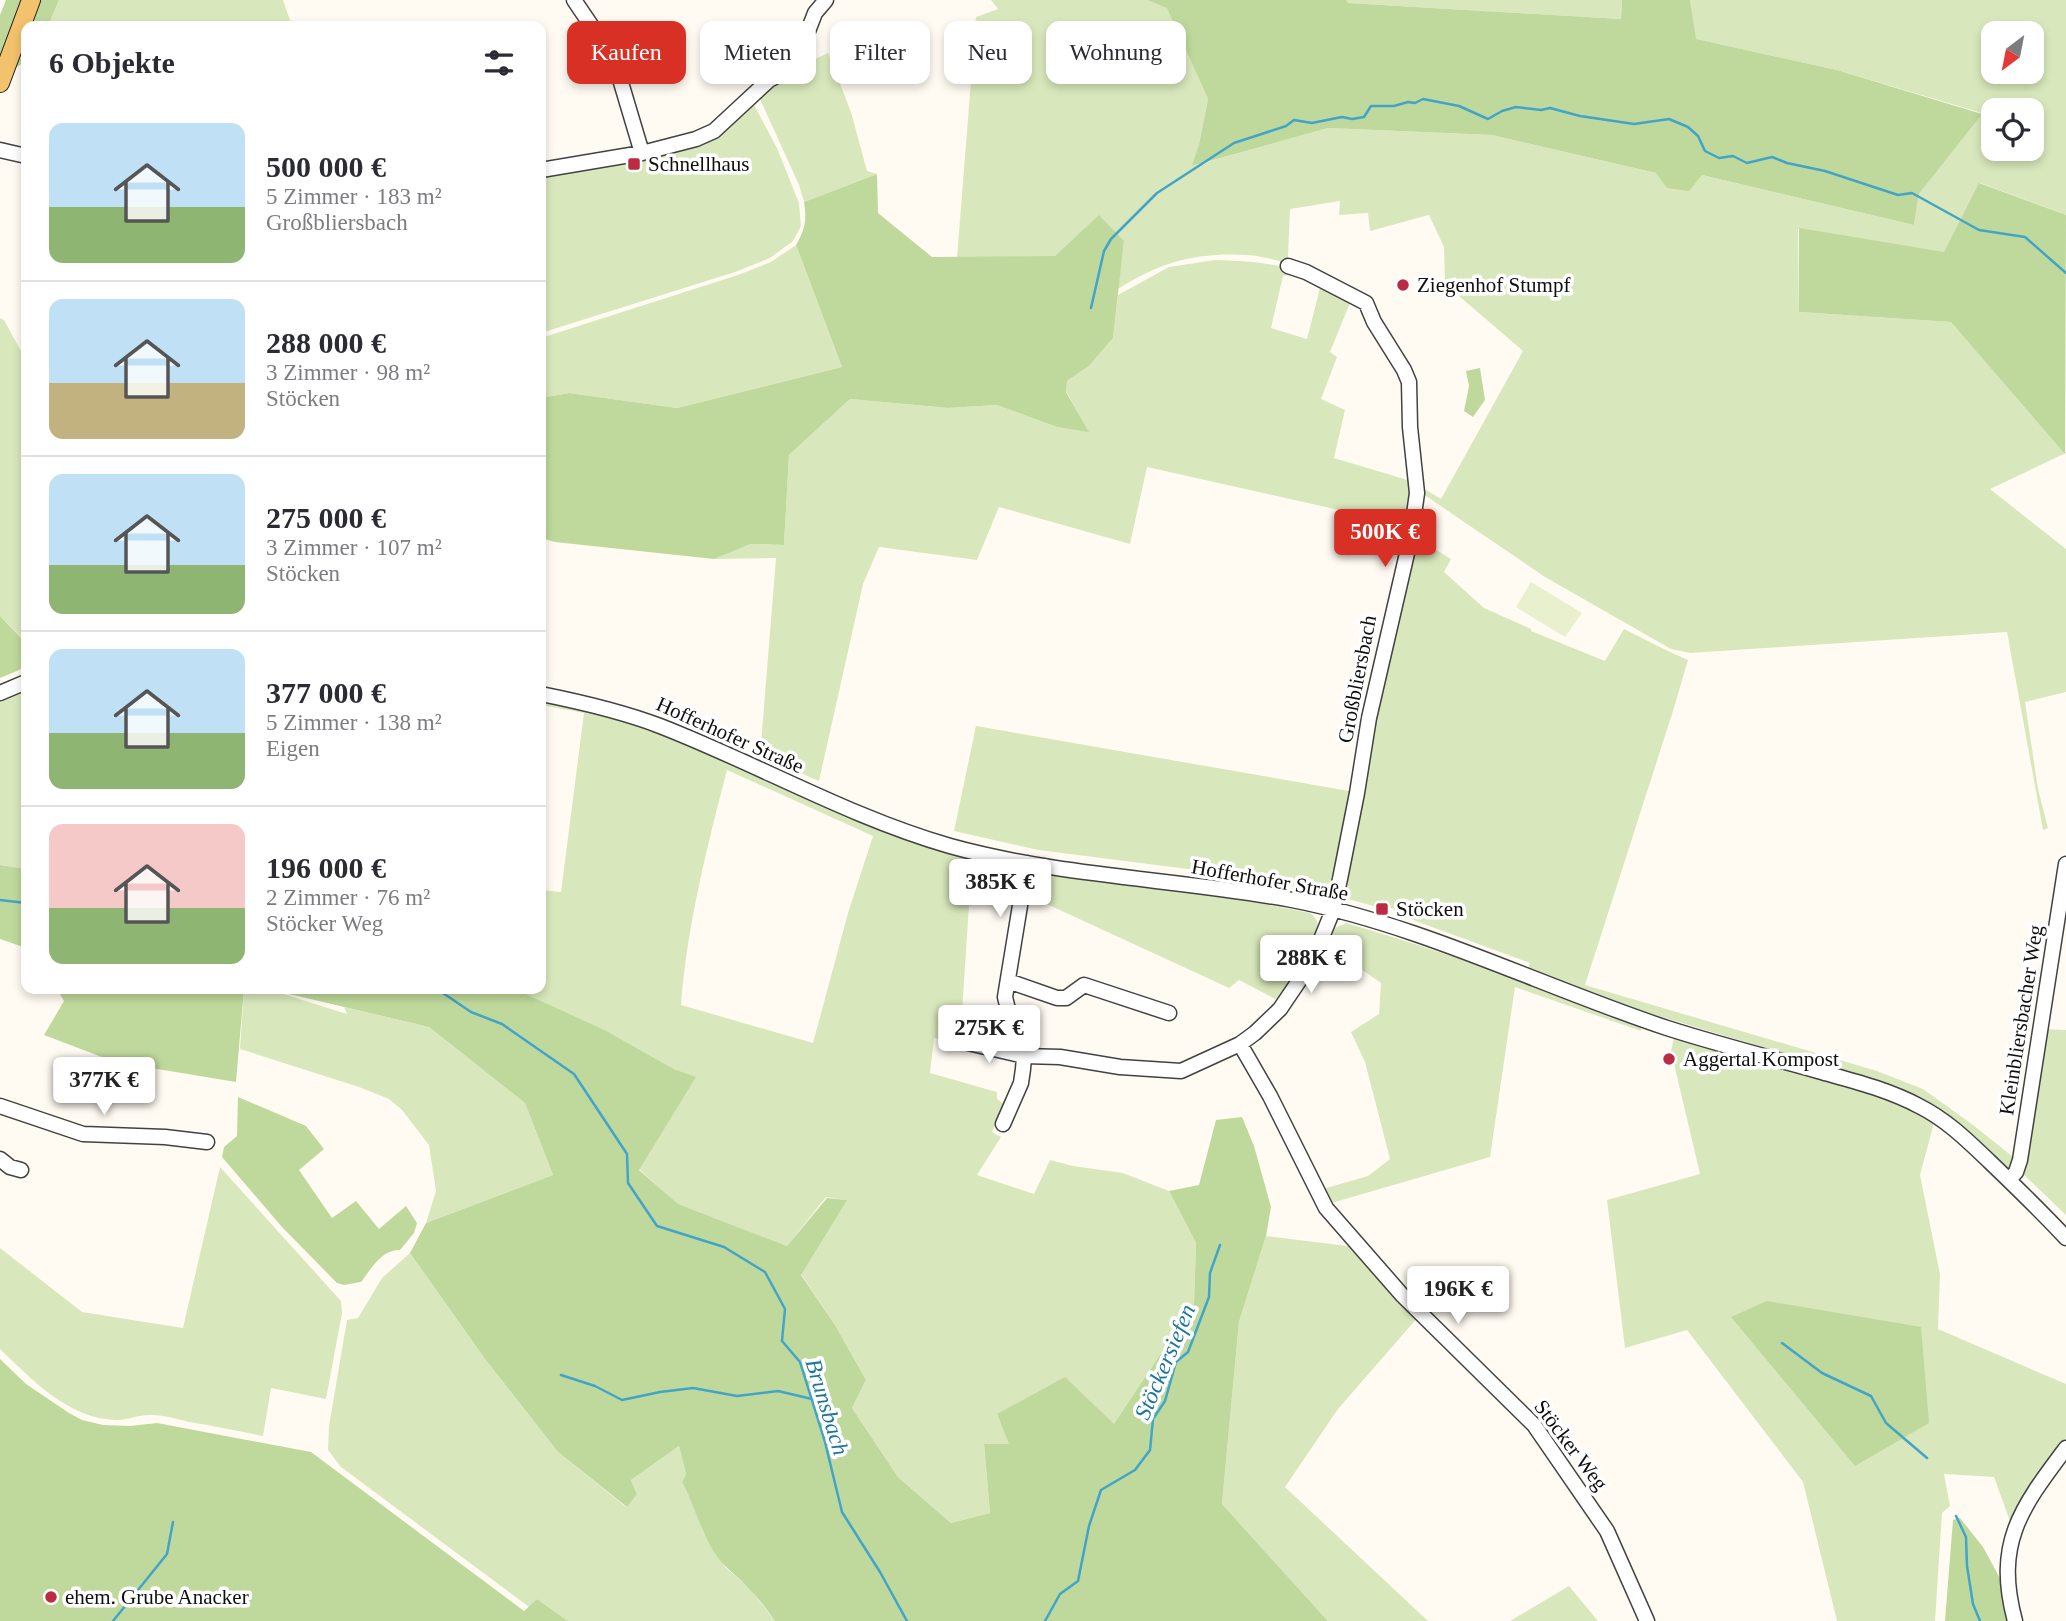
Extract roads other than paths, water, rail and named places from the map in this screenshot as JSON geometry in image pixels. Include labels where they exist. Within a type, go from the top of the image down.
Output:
[{"type":"main road","points":[[22,21],[30,0]]},
{"type":"main road","points":[[0,83],[21,25]]},
{"type":"street","points":[[574,0],[614,59],[642,153]]},
{"type":"street","points":[[546,169],[642,153],[696,139],[713,131],[735,114],[769,80],[786,71],[797,60],[815,13],[826,0]]},
{"type":"street","points":[[0,150],[21,155]]},
{"type":"street","name":"Großbliersbach","points":[[1288,266],[1306,272],[1366,303],[1409,382],[1410,427],[1417,493],[1411,536],[1369,718],[1333,910]]},
{"type":"street","points":[[0,693],[21,684]]},
{"type":"street","name":"Hofferhofer Straße","points":[[546,695],[611,709],[662,727],[815,796],[890,826],[960,848],[1027,863],[1242,892],[1333,910],[1436,941],[1585,999],[1677,1031],[1875,1087],[1919,1106],[1954,1129],[2066,1238]]},
{"type":"street","points":[[1003,1124],[1021,1083],[1024,1056],[1009,1015],[1006,997],[1027,863]]},
{"type":"street","name":"Kleinbliersbacher Weg","points":[[2009,1180],[2021,1160],[2066,864]]},
{"type":"street","points":[[964,1042],[1024,1056],[1060,1057],[1120,1067],[1181,1071],[1240,1044],[1280,1009],[1313,958],[1333,910]]},
{"type":"street","points":[[1008,981],[1057,998],[1066,998],[1084,985],[1169,1013]]},
{"type":"street","name":"Stöcker Weg","points":[[1240,1044],[1270,1096],[1326,1208],[1402,1295],[1534,1425],[1607,1531],[1647,1621]]},
{"type":"street","points":[[0,1106],[83,1134],[207,1142]]},
{"type":"street","points":[[0,1159],[10,1167],[21,1170]]},
{"type":"street","points":[[2015,1621],[2008,1583],[2012,1536],[2028,1500],[2066,1448]]},
{"type":"waterway","points":[[1091,308],[1104,251],[1111,239],[1157,193],[1234,143],[1286,126],[1294,120],[1312,123],[1342,117],[1352,119],[1364,117],[1371,106],[1394,106],[1423,99],[1459,106],[1488,119],[1516,107],[1541,110],[1550,108],[1580,116],[1634,124],[1669,119],[1688,127],[1698,136],[1705,151],[1719,158],[1733,156],[1747,163],[1772,157],[1898,195],[1912,193],[1979,230],[2025,237],[2066,273]]},
{"type":"waterway","name":"Brunsbach","points":[[0,900],[21,902]]},
{"type":"waterway","name":"Brunsbach","points":[[444,994],[471,1012],[502,1024],[574,1074],[627,1154],[628,1183],[657,1226],[724,1247],[765,1272],[785,1309],[782,1341],[800,1362],[825,1442],[842,1512],[907,1621]]},
{"type":"waterway","name":"Stöckersiefen","points":[[1045,1621],[1060,1594],[1078,1581],[1089,1526],[1101,1490],[1135,1470],[1150,1450],[1153,1419],[1165,1401],[1176,1362],[1188,1352],[1209,1297],[1210,1273],[1220,1245]]},
{"type":"waterway","points":[[1782,1343],[1822,1373],[1871,1396],[1886,1423],[1927,1458]]},
{"type":"waterway","points":[[561,1375],[595,1386],[622,1400],[693,1388],[737,1396],[778,1391],[812,1399]]},
{"type":"waterway","points":[[1956,1516],[1966,1537],[1973,1604],[1980,1621]]},
{"type":"waterway","points":[[113,1621],[167,1554],[173,1522]]},
{"type":"place","name":"Schnellhaus","points":[[634,164]]},
{"type":"place","name":"Ziegenhof Stumpf","points":[[1403,285]]},
{"type":"place","name":"Stöcken","points":[[1382,909]]},
{"type":"place","name":"Aggertal Kompost","points":[[1669,1059]]},
{"type":"place","name":"ehem. Grube Anacker","points":[[51,1597]]}]
